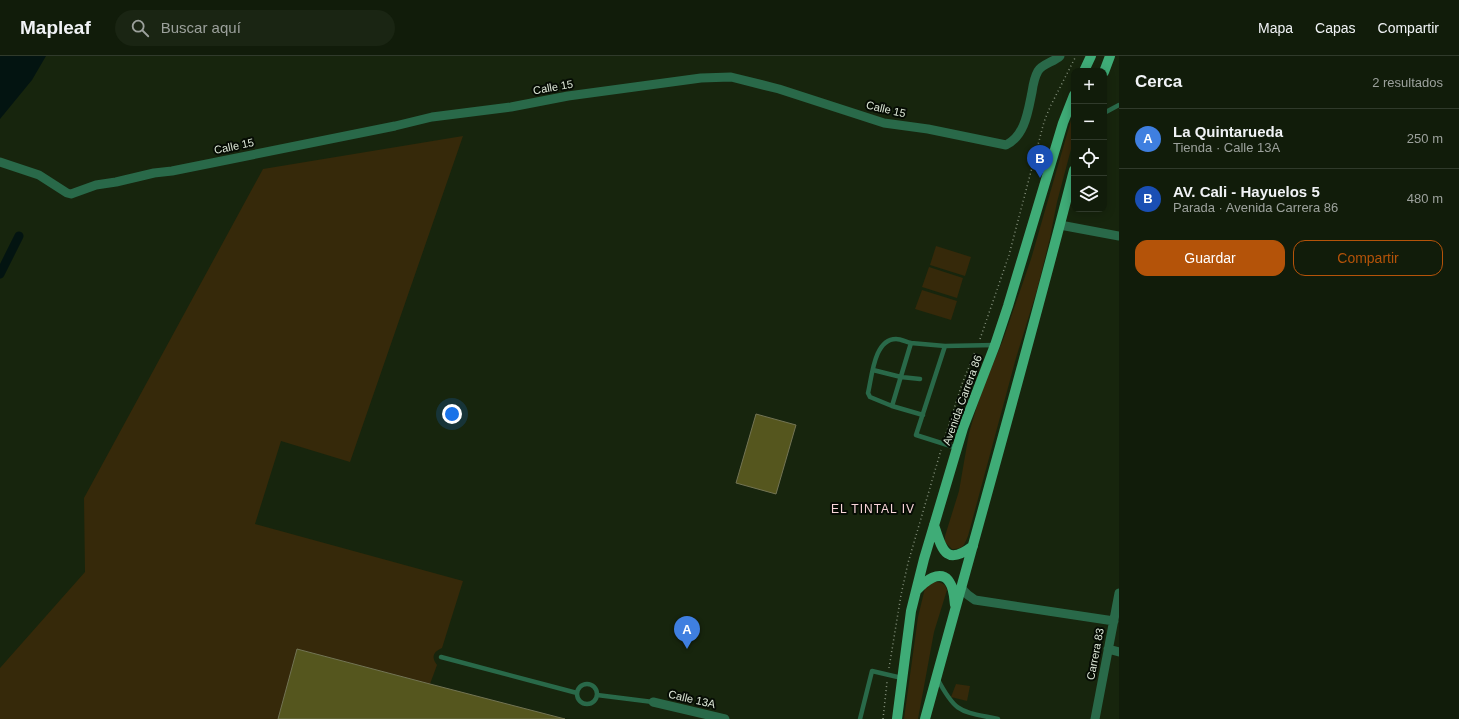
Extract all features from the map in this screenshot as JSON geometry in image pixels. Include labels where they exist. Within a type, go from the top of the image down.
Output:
[{"type":"main road","points":[[1085,68],[1091,56]]},
{"type":"main road","points":[[1106,68],[1110,56]]},
{"type":"main road","name":"Avenida Carrera 86","points":[[897,719],[908,632],[915,592],[970,406],[995,344],[1008,306],[1063,123],[1071,103]]},
{"type":"main road","points":[[926,719],[1072,176]]},
{"type":"main road","points":[[934,525],[942,548],[946,553],[960,555],[973,546]]},
{"type":"main road","points":[[915,592],[928,579],[943,576],[948,580],[952,588],[956,608]]},
{"type":"street","name":"Calle 15","points":[[0,162],[39,175],[71,194],[96,185],[395,126],[432,117],[511,107],[568,96],[673,81],[731,77],[779,89],[884,123],[928,129],[1006,145],[1012,142],[1022,130],[1030,102],[1034,78],[1039,70],[1060,56]]},
{"type":"street","points":[[1060,224],[1119,236]]},
{"type":"street","points":[[961,588],[968,596],[975,600],[1114,621]]},
{"type":"street","name":"Carrera 83","points":[[1095,719],[1119,593]]},
{"type":"street","points":[[1108,649],[1119,652]]},
{"type":"street","name":"Calle 13A","points":[[653,702],[725,719]]},
{"type":"lane","points":[[1107,111],[1119,105]]},
{"type":"lane","points":[[923,415],[892,406],[870,397],[868,393],[878,352],[885,341],[896,339],[911,343],[944,346],[995,344]]},
{"type":"lane","points":[[892,406],[911,343]]},
{"type":"lane","points":[[944,346],[916,435],[957,448]]},
{"type":"lane","points":[[874,370],[901,377],[920,379]]},
{"type":"lane","points":[[441,657],[578,692]]},
{"type":"lane","points":[[860,719],[872,671],[902,678]]},
{"type":"lane","points":[[937,678],[948,698],[960,710],[998,719]]},
{"type":"lane","points":[[590,685],[594,687],[597,695],[593,702],[584,704],[578,698],[578,692],[582,686],[590,685]]},
{"type":"lane","points":[[597,695],[653,702]]},
{"type":"path","points":[[883,719],[899,601],[908,563],[952,413],[978,345],[1009,255],[1044,122],[1076,56]]},
{"type":"shaded area","points":[[0,56],[46,56],[32,80],[0,119]]},
{"type":"shaded area","points":[[1071,120],[1071,149],[1057,202],[1037,290],[1016,358],[968,536],[963,546],[952,549],[945,542],[945,536],[959,491],[969,433],[985,383],[1003,340],[1031,259]]},
{"type":"shaded area","points":[[463,136],[350,462],[281,441],[255,524],[463,581],[442,648],[434,655],[434,660],[437,665],[430,684],[297,649],[278,719],[0,719],[0,668],[85,572],[84,498],[263,169]]},
{"type":"shaded area","points":[[936,246],[971,257],[965,276],[930,265]]},
{"type":"shaded area","points":[[929,267],[963,278],[957,298],[922,287]]},
{"type":"shaded area","points":[[922,290],[957,301],[951,320],[915,309]]},
{"type":"shaded area","points":[[934,582],[942,583],[947,590],[934,632],[918,719],[904,719],[918,617],[925,588]]},
{"type":"shaded area","points":[[956,684],[970,686],[967,701],[951,697]]},
{"type":"building","points":[[756,414],[796,425],[776,494],[736,483]]},
{"type":"building","points":[[297,649],[430,684],[565,719],[278,719]]},
{"type":"waterway","points":[[0,274],[19,236]]},
{"type":"place","name":"AV. Cali - Hayuelos 5","points":[[1040,178]]},
{"type":"place","name":"La Quintarueda","points":[[687,649]]},
{"type":"district","name":"EL TINTAL IV","points":[[873,509]]}]
